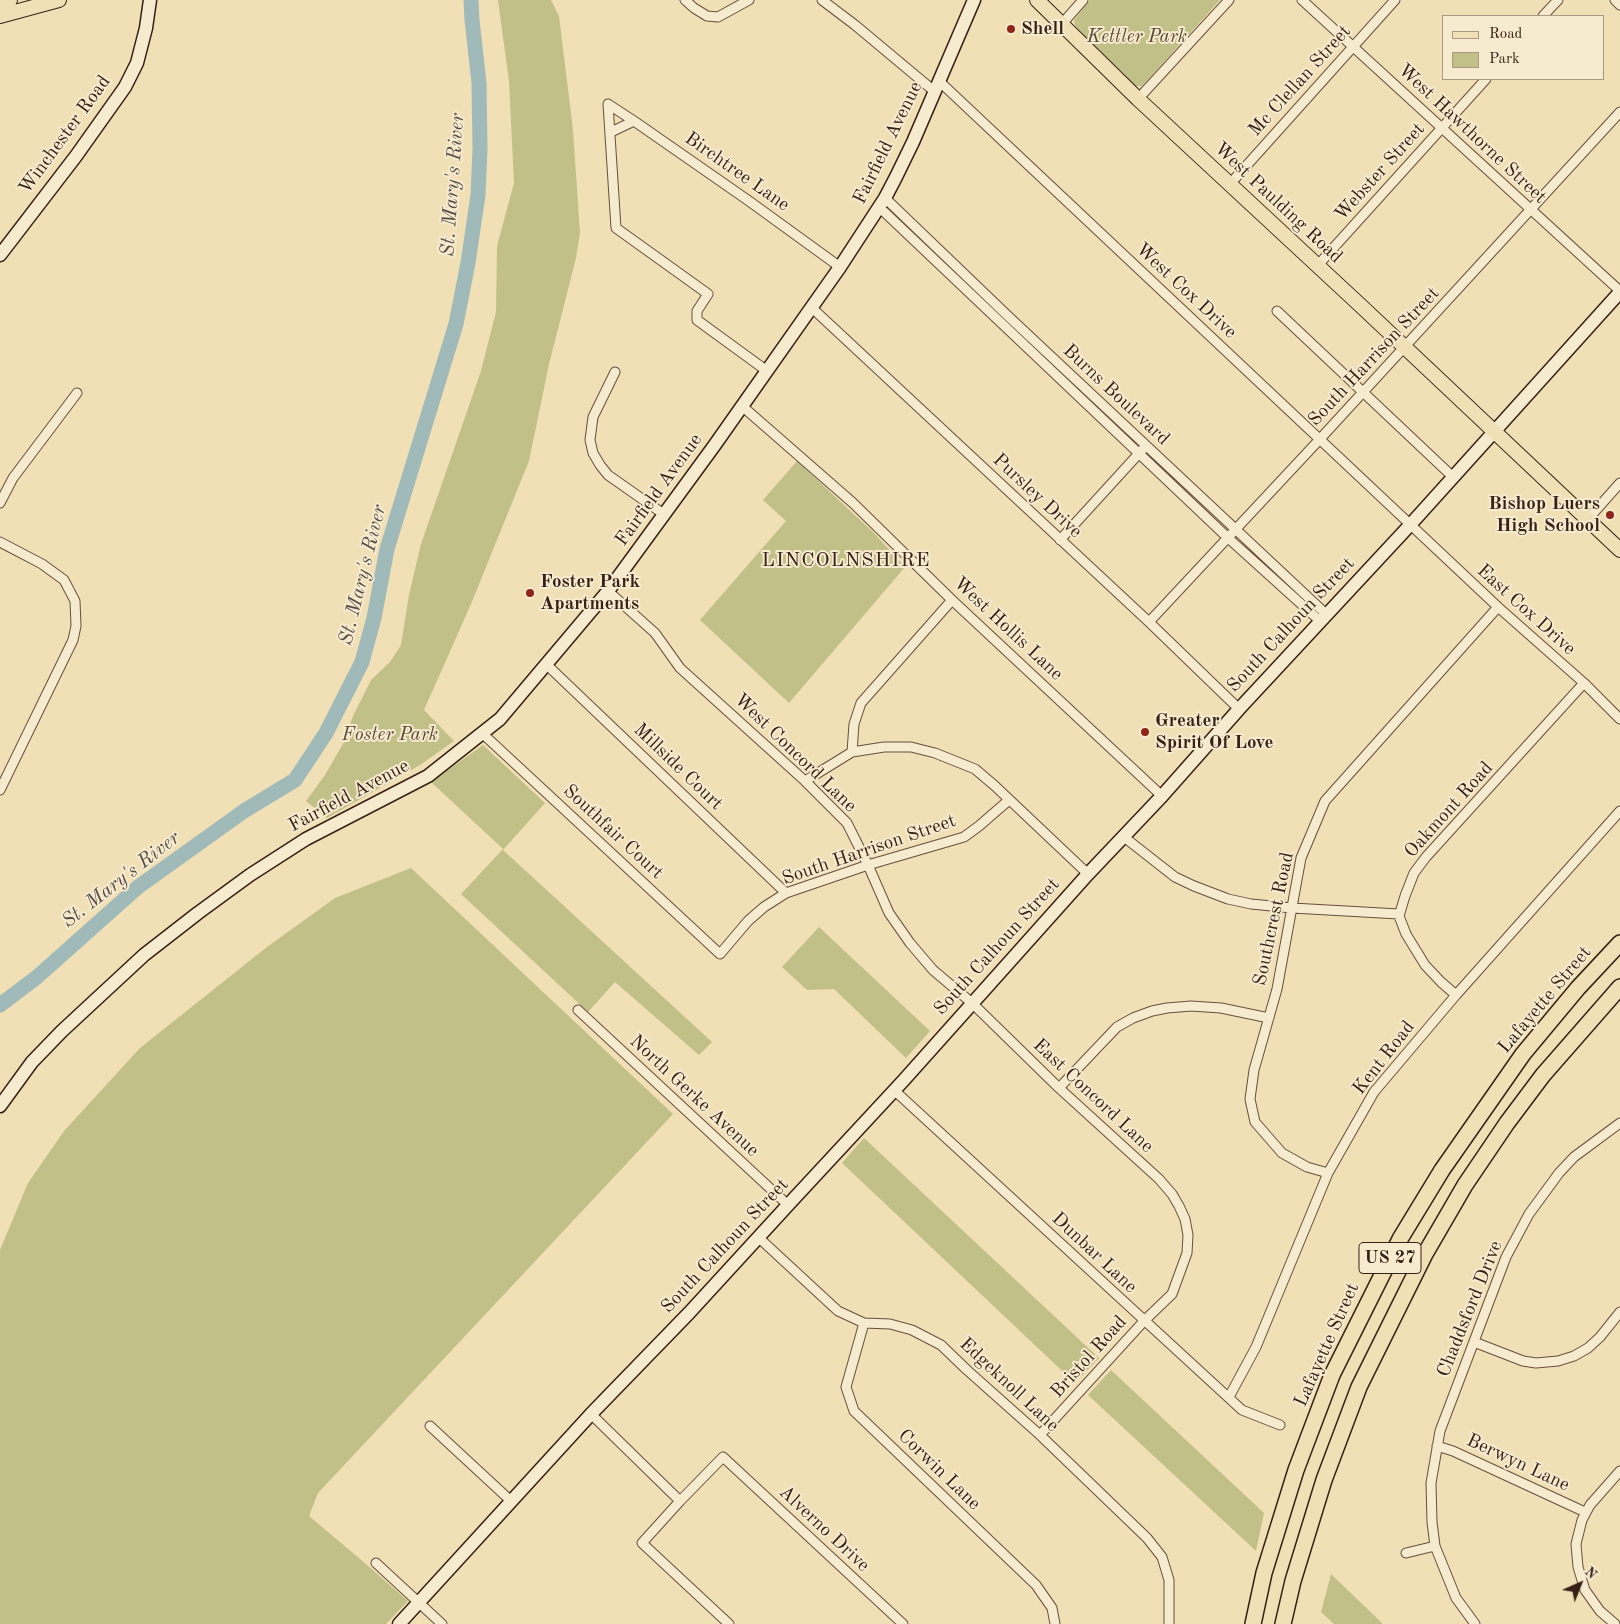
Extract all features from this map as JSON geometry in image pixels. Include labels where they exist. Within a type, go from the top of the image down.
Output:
[{"type":"highway","name":"Lafayette Street","points":[[1253,1624],[1264,1573],[1296,1470],[1332,1375],[1400,1239],[1448,1162],[1523,1054],[1578,988],[1620,943]]},
{"type":"highway","name":"US 27","points":[[1283,1624],[1293,1580],[1324,1480],[1359,1387],[1425,1254],[1465,1185],[1542,1075],[1620,987]]},
{"type":"main road","points":[[0,2],[10,0]]},
{"type":"main road","points":[[0,16],[59,0]]},
{"type":"main road","name":"West Paulding Road","points":[[1037,0],[1138,99],[1318,265],[1620,550]]},
{"type":"street","name":"Winchester Road","points":[[0,255],[76,156],[125,87],[137,64],[146,28],[150,0]]},
{"type":"street","points":[[685,0],[707,16],[718,17],[749,0]]},
{"type":"street","name":"West Cox Drive","points":[[822,0],[937,86],[1320,439],[1410,525]]},
{"type":"street","name":"Fairfield Avenue","points":[[0,1106],[32,1062],[62,1031],[144,955],[198,913],[250,875],[306,839],[428,776],[500,719],[608,592],[665,515],[840,267],[882,202],[913,142],[974,0]]},
{"type":"street","points":[[1061,25],[1083,0]]},
{"type":"street","points":[[1138,99],[1229,0]]},
{"type":"street","name":"West Hawthorne Street","points":[[1302,0],[1620,291]]},
{"type":"street","name":"Mc Clellan Street","points":[[1230,184],[1395,0]]},
{"type":"street","points":[[1544,15],[1558,0]]},
{"type":"street","points":[[1615,0],[1620,5]]},
{"type":"street","name":"Webster Street","points":[[1318,265],[1485,80]]},
{"type":"street","name":"Birchtree Lane","points":[[611,132],[608,104],[756,205],[840,267]]},
{"type":"street","name":"South Harrison Street","points":[[1149,622],[1363,393],[1620,112]]},
{"type":"street","points":[[634,121],[611,132],[616,228],[708,294],[696,311],[699,322],[767,371]]},
{"type":"street","name":"Burns Boulevard","points":[[882,202],[1147,445],[1235,529],[1323,618]]},
{"type":"street","name":"Burns Boulevard","points":[[882,202],[1002,324],[1227,537],[1323,618]]},
{"type":"street","name":"South Calhoun Street","points":[[399,1624],[591,1414],[689,1313],[788,1204],[895,1091],[1088,874],[1410,525],[1620,291]]},
{"type":"street","name":"Pursley Drive","points":[[811,306],[1149,622],[1239,709]]},
{"type":"street","points":[[1276,311],[1453,477]]},
{"type":"street","points":[[615,372],[593,418],[590,434],[593,453],[608,475],[665,515]]},
{"type":"street","points":[[0,503],[13,478],[77,393]]},
{"type":"street","name":"West Hollis Lane","points":[[742,406],[853,503],[952,600],[1162,796]]},
{"type":"street","points":[[1060,540],[1147,445]]},
{"type":"street","points":[[1588,519],[1620,484]]},
{"type":"street","name":"East Cox Drive","points":[[1410,525],[1620,719]]},
{"type":"street","points":[[0,542],[42,564],[64,580],[75,601],[76,626],[73,640],[0,790]]},
{"type":"street","name":"West Concord Lane","points":[[608,592],[655,633],[680,668],[805,781],[847,823],[889,913],[910,943],[933,970],[972,1003]]},
{"type":"street","points":[[852,752],[854,724],[860,703],[952,600]]},
{"type":"street","name":"Southcrest Road","points":[[1328,1173],[1307,1167],[1282,1153],[1255,1122],[1250,1100],[1254,1070],[1277,989],[1301,858],[1325,801],[1498,607]]},
{"type":"street","name":"Millside Court","points":[[547,665],[786,893]]},
{"type":"street","name":"Oakmont Road","points":[[1400,914],[1414,873],[1426,858],[1584,684]]},
{"type":"street","name":"Southfair Court","points":[[483,734],[720,954]]},
{"type":"street","points":[[805,781],[852,752],[884,747],[911,747],[935,753],[975,770],[1088,874]]},
{"type":"street","name":"South Harrison Street","points":[[720,954],[764,907],[786,893],[868,865],[964,836],[979,826],[1009,800]]},
{"type":"street","name":"Kent Road","points":[[1229,1397],[1256,1347],[1328,1173],[1374,1092],[1456,995],[1620,811]]},
{"type":"street","points":[[1124,837],[1175,877],[1228,899],[1252,904],[1292,908],[1400,914],[1406,934],[1425,965],[1456,995]]},
{"type":"street","name":"East Concord Lane","points":[[972,1003],[1059,1088],[1159,1179],[1172,1194],[1185,1219]]},
{"type":"street","points":[[1059,1088],[1117,1027],[1133,1018],[1152,1011],[1191,1006],[1221,1008],[1269,1018]]},
{"type":"street","name":"North Gerke Avenue","points":[[578,1010],[788,1204]]},
{"type":"street","name":"Dunbar Lane","points":[[895,1091],[1242,1410],[1280,1424]]},
{"type":"street","name":"Chaddsford Drive","points":[[1475,1624],[1456,1598],[1435,1546],[1431,1484],[1437,1446],[1445,1417],[1506,1257],[1529,1214],[1559,1173],[1574,1157],[1620,1123]]},
{"type":"street","name":"Bristol Road","points":[[1040,1435],[1144,1321],[1172,1294],[1187,1253],[1188,1235],[1185,1219]]},
{"type":"street","name":"Edgeknoll Lane","points":[[758,1237],[838,1310],[864,1324],[890,1324],[912,1330],[941,1345],[1040,1435],[1147,1538],[1162,1557],[1169,1580],[1169,1624]]},
{"type":"street","points":[[1474,1342],[1523,1361],[1536,1363],[1558,1361],[1574,1356],[1588,1348],[1600,1337],[1620,1312]]},
{"type":"street","name":"Corwin Lane","points":[[864,1324],[846,1387],[854,1412],[1036,1585],[1052,1608],[1055,1624]]},
{"type":"street","points":[[591,1414],[680,1501],[642,1543],[729,1624]]},
{"type":"street","points":[[430,1426],[511,1501]]},
{"type":"street","name":"Berwyn Lane","points":[[1437,1446],[1453,1451],[1585,1512]]},
{"type":"street","name":"Alverno Drive","points":[[680,1501],[723,1457],[903,1624]]},
{"type":"street","points":[[1615,1624],[1592,1601],[1585,1590],[1579,1573],[1576,1544],[1585,1512],[1620,1471]]},
{"type":"street","points":[[1406,1553],[1435,1546]]},
{"type":"street","points":[[376,1563],[442,1624]]},
{"type":"green space","name":"Foster Park","points":[[498,0],[551,0],[559,16],[573,130],[580,233],[576,258],[549,364],[529,461],[471,604],[424,710],[454,741],[420,765],[327,818],[306,801],[325,775],[344,742],[353,716],[371,680],[390,662],[401,645],[409,595],[421,544],[481,371],[496,312],[497,246],[514,183],[509,81]]},
{"type":"green space","name":"Kettler Park","points":[[1090,0],[1220,0],[1142,86],[1135,86],[1075,25],[1074,20]]},
{"type":"green space","points":[[797,461],[874,533],[905,567],[789,703],[700,620],[786,521],[763,500]]},
{"type":"green space","points":[[483,745],[545,803],[503,850],[712,1042],[699,1055],[615,982],[588,1012],[461,894],[503,849],[431,782]]},
{"type":"green space","points":[[411,868],[673,1114],[318,1493],[309,1516],[408,1601],[386,1624],[0,1624],[0,1250],[28,1183],[64,1131],[140,1048],[267,947],[335,898]]},
{"type":"green space","points":[[819,927],[930,1031],[906,1058],[834,989],[807,990],[782,967]]},
{"type":"green space","points":[[864,1138],[1099,1358],[1075,1383],[842,1163]]},
{"type":"green space","points":[[1111,1370],[1264,1513],[1256,1551],[1088,1395]]},
{"type":"green space","points":[[1331,1574],[1383,1624],[1334,1624],[1321,1612]]},
{"type":"waterway","name":"St. Mary's River","points":[[0,1005],[37,977],[138,887],[244,811],[295,780],[326,733],[362,662],[374,618],[387,549],[456,324],[468,263],[478,195],[480,149],[479,83],[471,0]]},
{"type":"place","name":"Shell","points":[[1011,29]]},
{"type":"place","name":"Bishop Luers High School","points":[[1610,515]]},
{"type":"place","name":"Foster Park Apartments","points":[[530,593]]},
{"type":"place","name":"Greater Spirit Of Love","points":[[1145,732]]},
{"type":"district","name":"LINCOLNSHIRE","points":[[846,561]]}]
